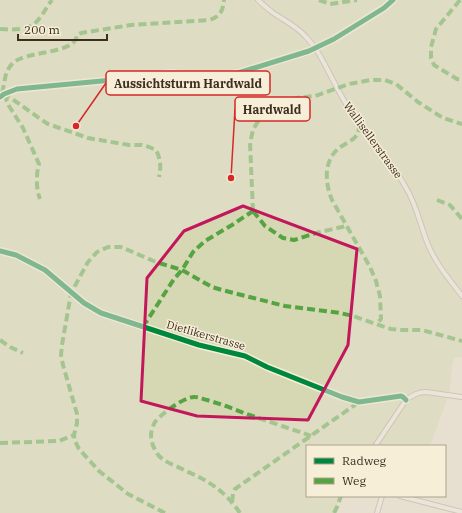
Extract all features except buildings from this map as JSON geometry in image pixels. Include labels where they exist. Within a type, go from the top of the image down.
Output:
[{"type":"street","name":"Wallisellerstrasse","points":[[258,0],[272,12],[305,35],[315,48],[328,68],[351,111],[394,168],[406,187],[433,255],[462,296]]},
{"type":"street","points":[[0,97],[18,89],[172,73],[191,77],[214,78],[238,73],[289,58],[315,48],[334,39],[384,8],[393,0]]},
{"type":"street","name":"Dietlikerstrasse","points":[[0,251],[16,255],[45,270],[84,303],[101,313],[199,345],[245,356],[267,367],[342,397],[359,402],[401,396],[406,400]]},
{"type":"street","points":[[376,445],[406,400],[413,395],[420,392],[426,392],[462,397]]},
{"type":"street","points":[[378,513],[382,497]]},
{"type":"street","points":[[404,497],[462,512]]},
{"type":"highlighted area","points":[[243,206],[357,249],[348,345],[308,420],[197,416],[141,401],[147,278],[184,231]]},
{"type":"green space","points":[[0,0],[462,0],[462,357],[454,358],[451,373],[450,392],[430,445],[306,445],[306,497],[341,497],[337,507],[337,513],[0,513]]},
{"type":"marked path","points":[[0,29],[21,29],[31,26],[39,19],[52,0]]},
{"type":"marked path","points":[[2,93],[6,74],[12,64],[27,56],[68,46],[74,41],[77,35],[81,33],[131,25],[209,20],[216,17],[220,13],[224,0]]},
{"type":"marked path","points":[[319,0],[330,4],[357,0]]},
{"type":"marked path","points":[[460,0],[436,29],[431,47],[431,58],[434,65],[457,79],[462,80]]},
{"type":"marked path","points":[[253,211],[250,143],[253,130],[257,123],[269,112],[288,101],[296,98],[315,96],[349,84],[371,80],[385,80],[396,84],[418,102],[443,118],[462,124]]},
{"type":"marked path","points":[[3,93],[48,124],[88,138],[129,145],[142,145],[156,150],[160,164],[159,177]]},
{"type":"marked path","points":[[4,94],[9,106],[23,128],[39,164],[37,182],[40,199]]},
{"type":"marked path","points":[[359,124],[357,135],[339,148],[330,159],[327,180],[332,200],[370,267],[376,281],[380,296],[381,319],[376,324]]},
{"type":"marked path","points":[[437,200],[450,205],[462,219]]},
{"type":"marked path","points":[[253,211],[265,226],[283,238],[294,240],[346,226]]},
{"type":"marked path","points":[[143,327],[193,252],[205,241],[253,211]]},
{"type":"marked path","points":[[165,513],[128,494],[99,471],[79,449],[75,441],[74,435],[77,423],[77,414],[63,365],[61,355],[62,345],[71,293],[88,262],[97,252],[108,247],[121,247],[156,262],[182,270],[212,287],[222,290],[285,306],[340,313],[391,329],[422,330],[462,341]]},
{"type":"marked path","points":[[0,340],[23,353]]},
{"type":"marked path","points":[[240,513],[234,505],[216,488],[202,479],[168,463],[159,456],[152,444],[151,439],[155,422],[168,410],[180,402],[191,397],[196,397],[311,436]]},
{"type":"marked path","points":[[232,502],[235,489],[359,402]]},
{"type":"marked path","points":[[0,443],[59,441],[74,435]]},
{"type":"marked path","points":[[334,513],[341,497]]},
{"type":"cycle path","points":[[0,97],[17,89],[172,73],[191,77],[214,79],[309,51],[334,39],[384,8],[393,0]]},
{"type":"cycle path","points":[[0,251],[16,255],[45,270],[84,303],[101,313],[199,345],[245,356],[267,367],[342,397],[359,402],[401,396],[406,400]]},
{"type":"place","name":"Aussichtsturm Hardwald","points":[[76,126]]},
{"type":"place","name":"Hardwald","points":[[231,178]]}]
